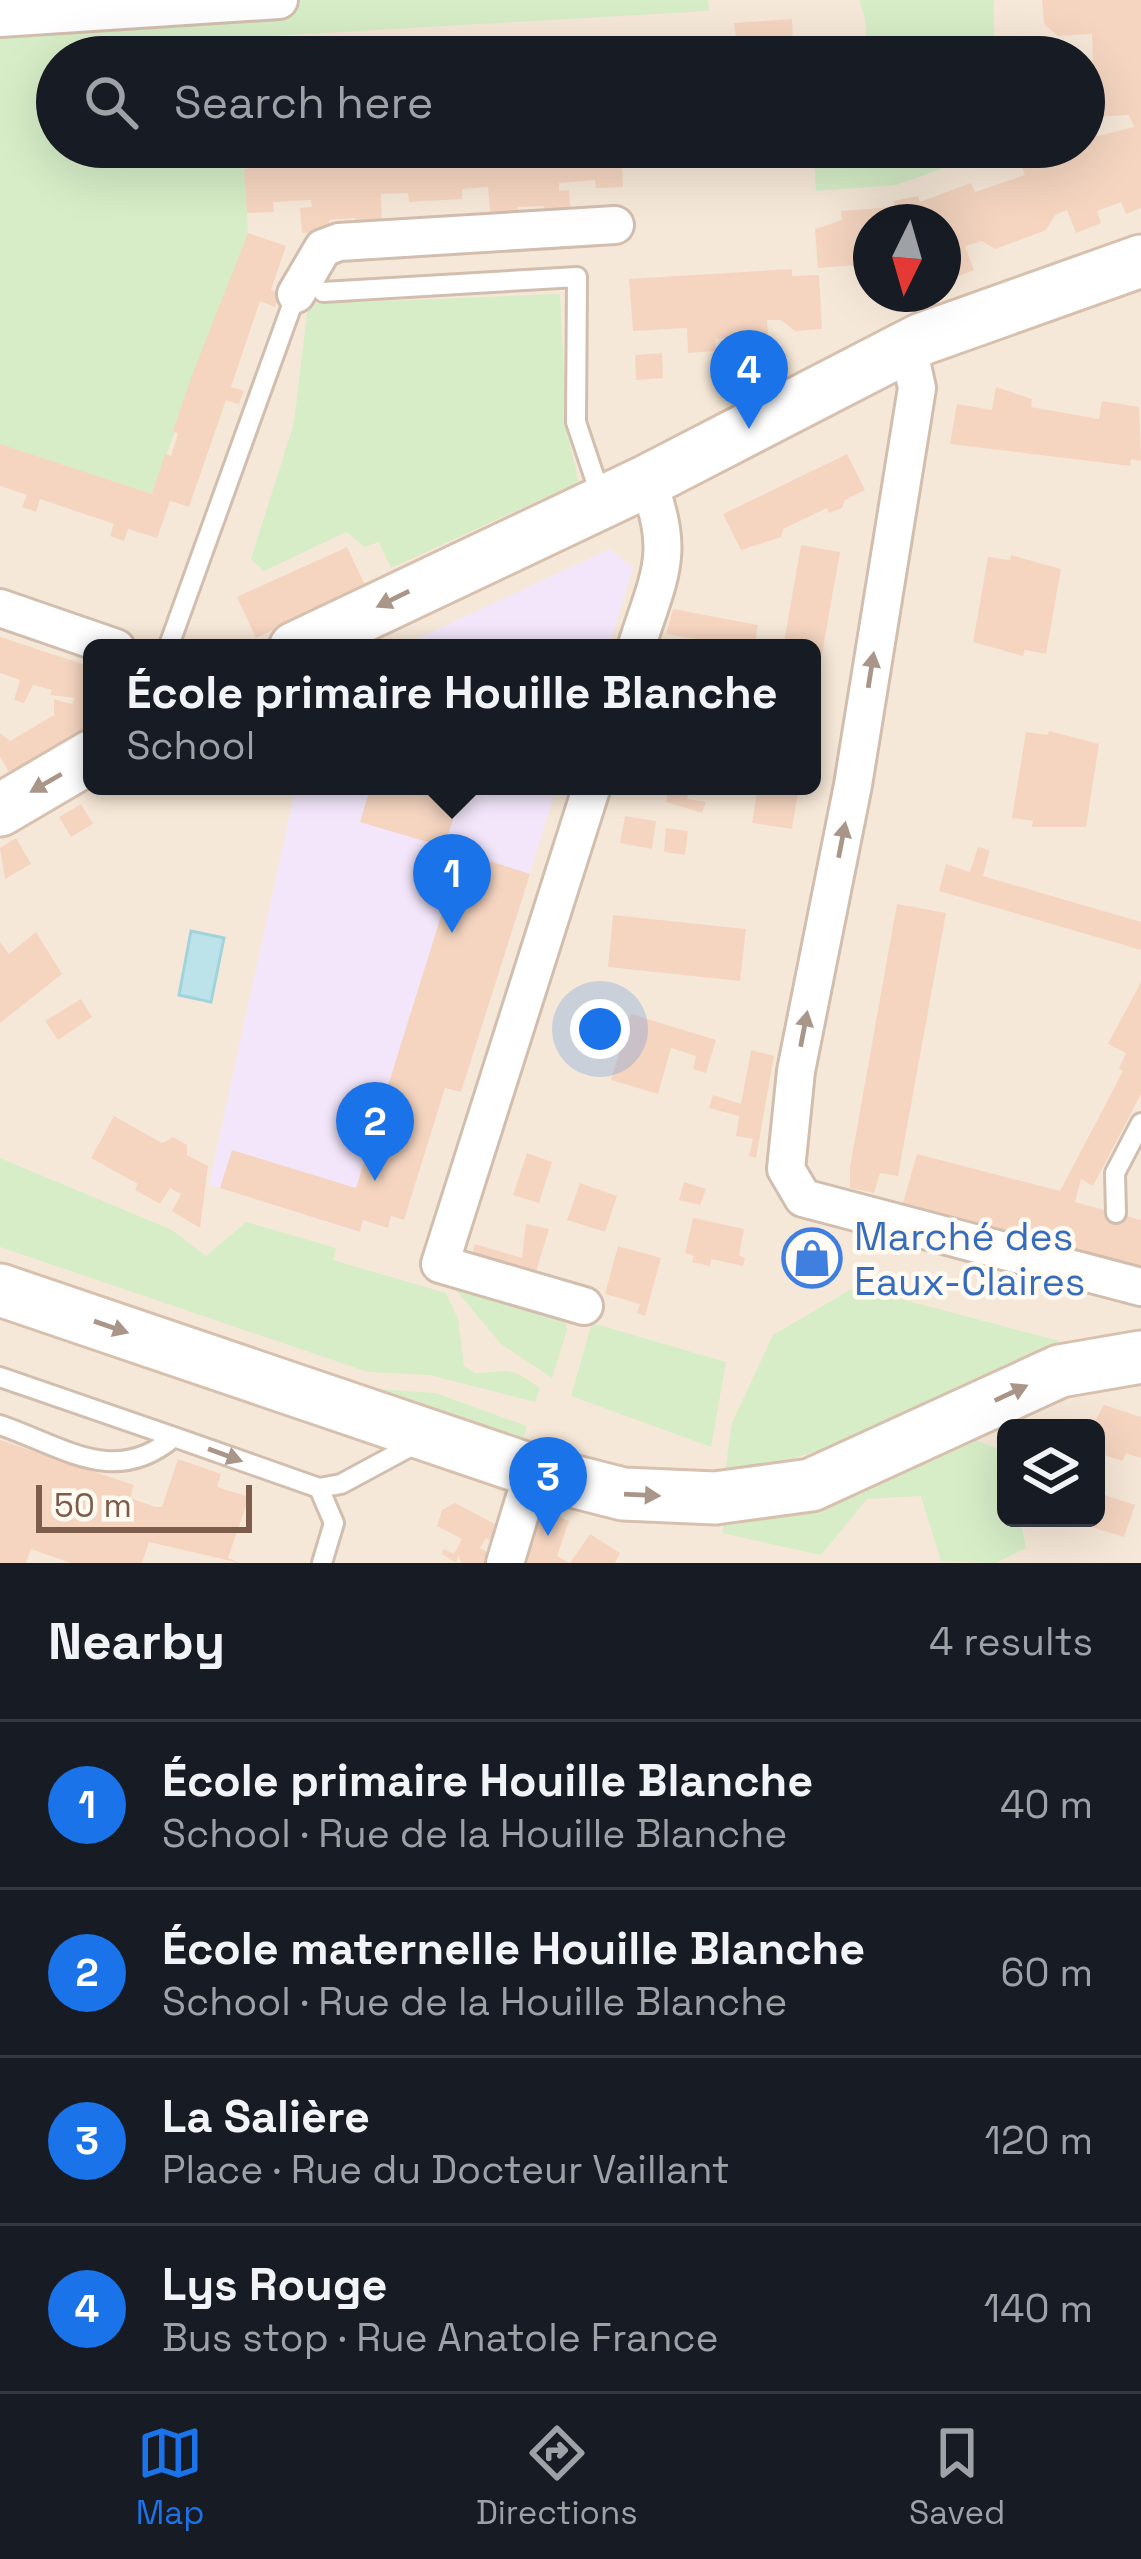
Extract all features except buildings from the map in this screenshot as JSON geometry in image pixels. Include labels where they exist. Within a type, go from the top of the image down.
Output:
[{"type":"street","points":[[0,18],[279,0]]},
{"type":"street","points":[[309,293],[322,248],[339,242],[615,225]]},
{"type":"street","points":[[314,639],[625,491],[908,347],[1141,261]]},
{"type":"street","points":[[908,347],[917,388],[853,785],[786,1145],[786,1169],[803,1198],[1103,1267],[1141,1287]]},
{"type":"street","points":[[625,491],[663,519],[666,551],[638,639]]},
{"type":"street","points":[[0,608],[90,639]]},
{"type":"street","points":[[0,810],[83,761]]},
{"type":"street","points":[[584,1306],[440,1264],[589,795]]},
{"type":"street","points":[[0,1290],[533,1472],[623,1494],[715,1498],[811,1485],[1060,1371],[1141,1357]]},
{"type":"street","points":[[505,1563],[533,1472]]},
{"type":"lane","points":[[172,639],[309,293],[577,277],[576,422],[625,491]]},
{"type":"lane","points":[[1116,1213],[1115,1173],[1141,1123]]},
{"type":"lane","points":[[0,1377],[319,1488],[340,1484],[430,1436]]},
{"type":"lane","points":[[0,1425],[114,1465],[134,1463],[174,1437]]},
{"type":"lane","points":[[319,1488],[334,1523],[322,1563]]},
{"type":"shaded area","points":[[0,0],[1141,0],[1141,1563],[0,1563],[0,800],[83,754],[83,795],[821,795],[821,639],[83,639],[83,750],[0,792]]},
{"type":"shaded area","points":[[610,549],[633,568],[611,639],[416,639]]},
{"type":"shaded area","points":[[294,795],[554,795],[461,1092],[445,1088],[404,1220],[392,1216],[388,1228],[364,1220],[360,1233],[209,1184]]},
{"type":"green space","points":[[0,0],[708,0],[709,11],[271,36],[36,36],[36,168],[244,168],[248,233],[152,494],[0,444]]},
{"type":"green space","points":[[859,0],[994,0],[994,36],[865,36]]},
{"type":"green space","points":[[814,168],[944,168],[896,185],[816,191]]},
{"type":"green space","points":[[560,294],[567,433],[579,482],[391,568],[379,542],[365,547],[346,532],[264,571],[251,559],[294,423],[308,304]]},
{"type":"green space","points":[[0,1158],[172,1230],[206,1256],[246,1222],[336,1248],[333,1260],[446,1293],[458,1319],[464,1366],[475,1373],[521,1376],[540,1388],[535,1402],[430,1375],[368,1372],[0,1247]]},
{"type":"green space","points":[[0,1265],[364,1388],[435,1393],[527,1426],[520,1449],[0,1275]]},
{"type":"green space","points":[[452,1285],[565,1318],[567,1330],[552,1378],[501,1344]]},
{"type":"green space","points":[[855,1287],[1060,1341],[854,1440],[724,1479],[732,1423],[773,1335]]},
{"type":"green space","points":[[592,1323],[726,1362],[711,1447],[571,1396]]},
{"type":"green space","points":[[973,1439],[997,1448],[997,1527],[1022,1527],[1026,1548],[996,1563],[941,1561],[921,1496],[867,1499],[821,1555],[722,1533],[724,1522]]},
{"type":"water","points":[[191,931],[224,938],[211,1002],[179,995]]},
{"type":"place","name":"Lys Rouge","points":[[749,429]]},
{"type":"place","name":"École primaire Houille Blanche","points":[[452,933]]},
{"type":"place","name":"École maternelle Houille Blanche","points":[[375,1181]]},
{"type":"place","name":"Marché des Eaux-Claires","points":[[812,1258]]},
{"type":"place","name":"La Salière","points":[[548,1536]]}]
